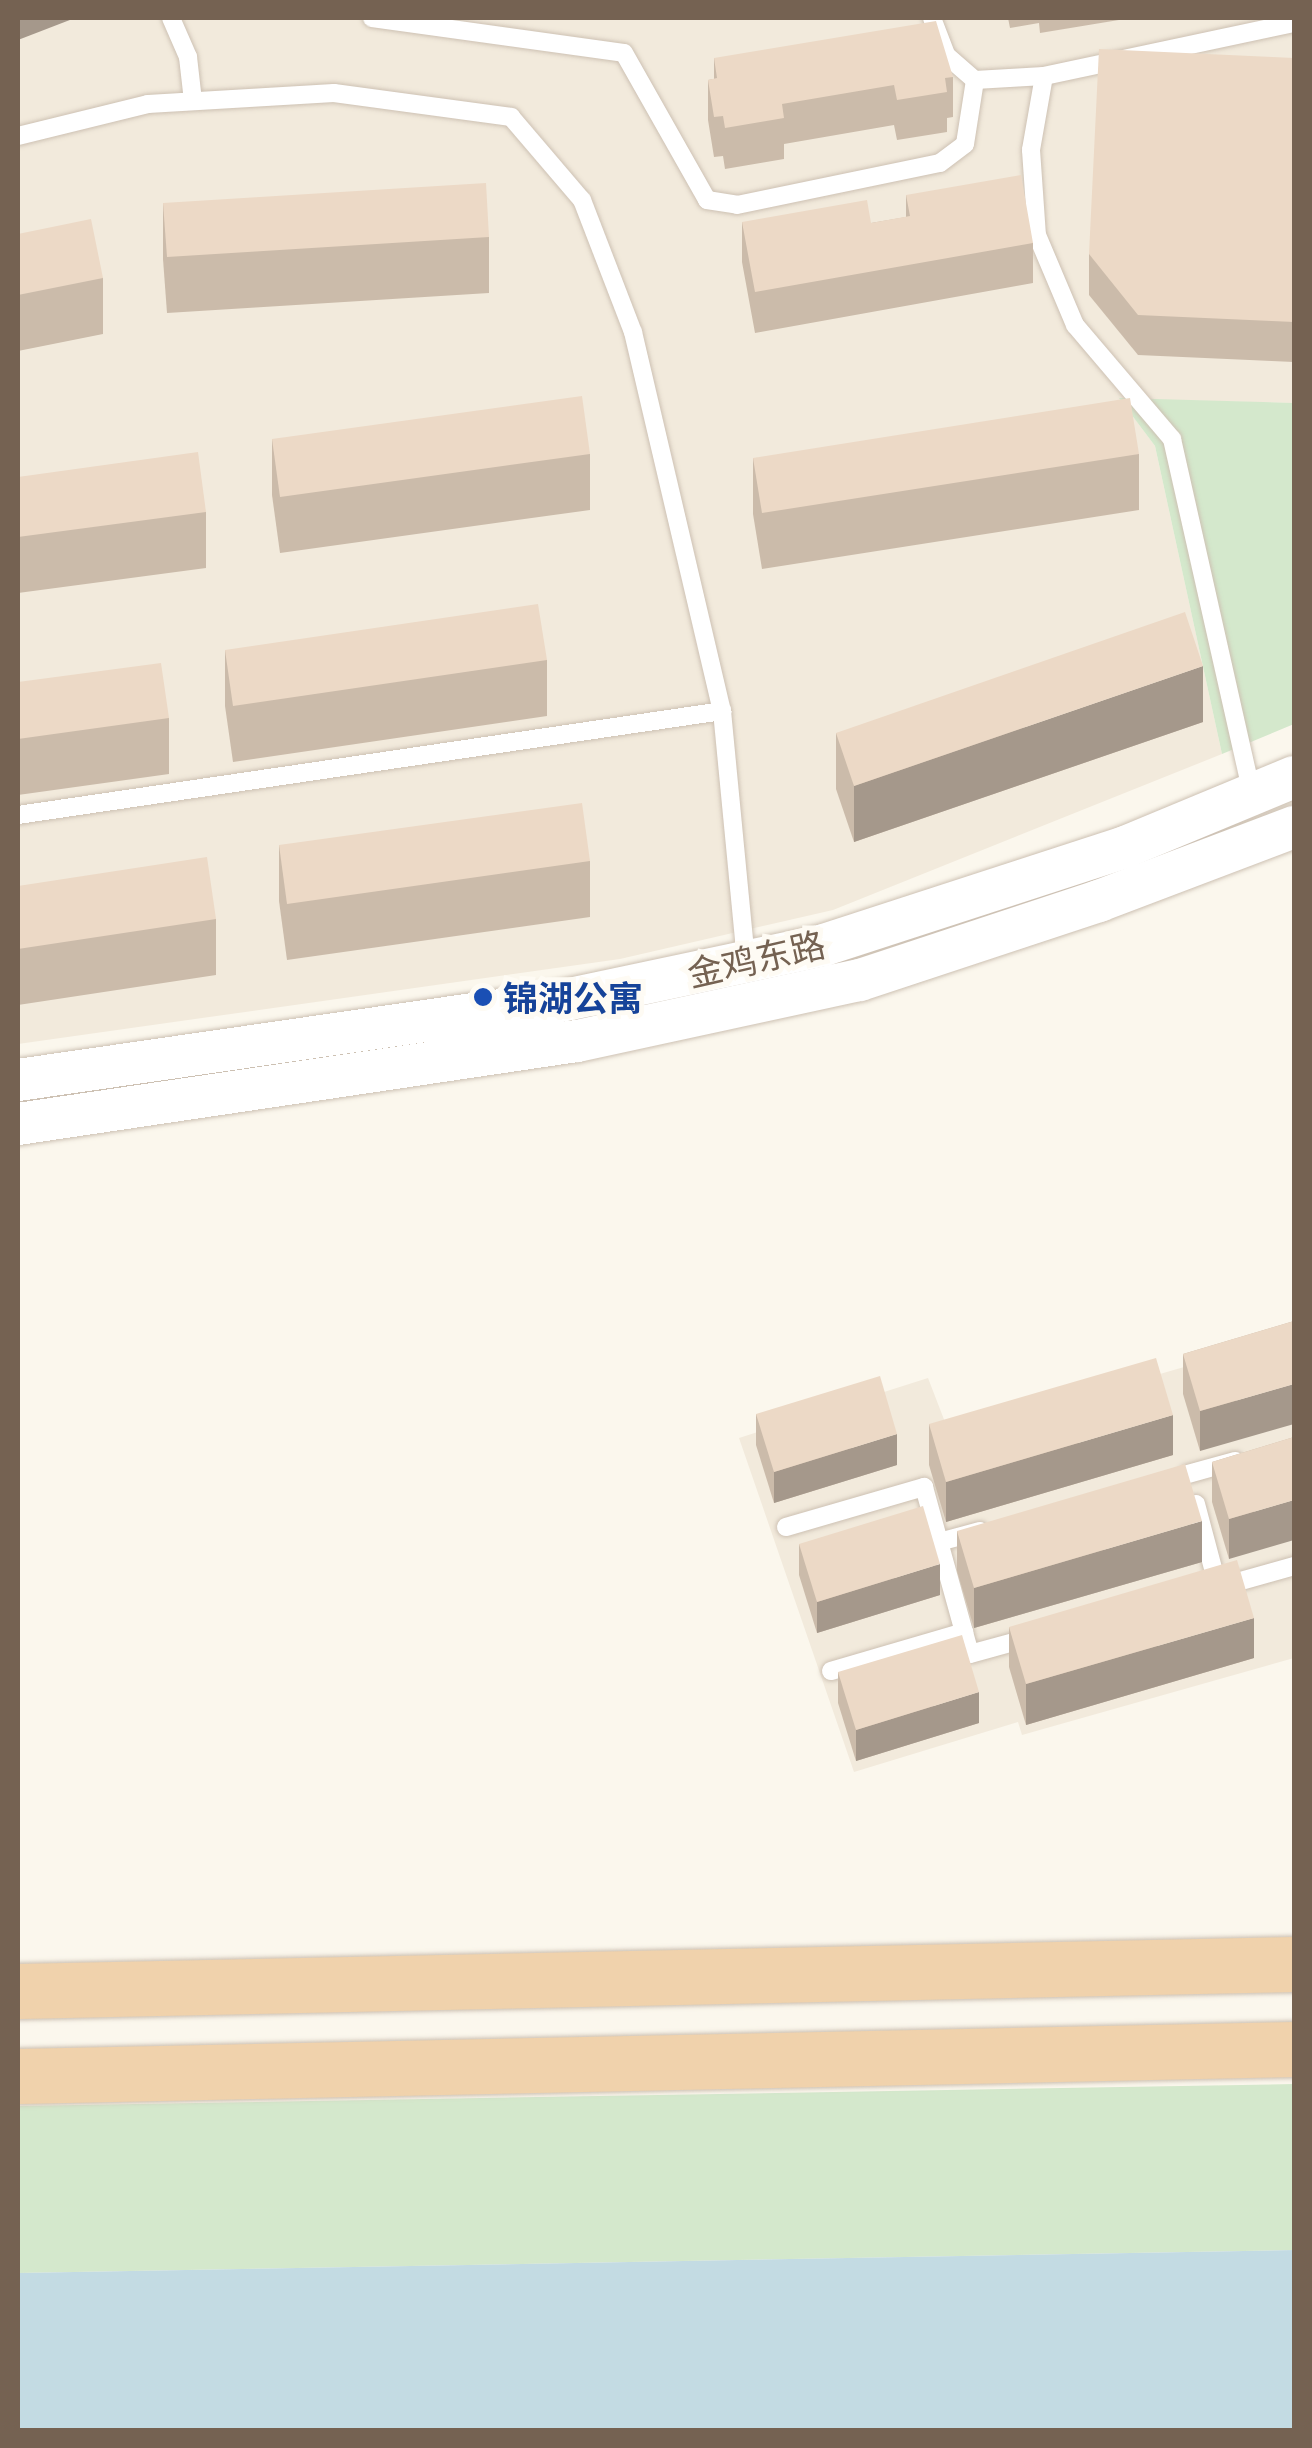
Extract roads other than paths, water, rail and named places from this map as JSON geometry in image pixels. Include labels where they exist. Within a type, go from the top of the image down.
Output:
[{"type":"highway","points":[[18,1990],[1294,1964]]},
{"type":"highway","points":[[18,2076],[1294,2049]]},
{"type":"street","name":"金鸡东路","points":[[18,1080],[556,1002],[824,945],[1125,847],[1294,777]]},
{"type":"street","name":"金鸡东路","points":[[18,1124],[577,1041],[860,980],[1099,901],[1294,827]]},
{"type":"lane","points":[[171,18],[188,57],[194,101]]},
{"type":"lane","points":[[372,18],[624,54],[707,200],[737,205],[940,163],[966,144],[975,80]]},
{"type":"lane","points":[[932,18],[946,55],[975,80],[1044,76],[1294,23]]},
{"type":"lane","points":[[1044,76],[1032,150],[1037,235],[1075,325],[1172,440],[1252,794]]},
{"type":"lane","points":[[18,136],[148,104],[334,93],[511,117],[582,200],[633,332],[722,711],[751,1003]]},
{"type":"lane","points":[[18,815],[722,711]]},
{"type":"lane","points":[[1168,1480],[1259,1454]]},
{"type":"lane","points":[[1188,1474],[1218,1587]]},
{"type":"lane","points":[[786,1526],[924,1487],[970,1654],[1046,1633]]},
{"type":"lane","points":[[939,1542],[996,1526]]},
{"type":"lane","points":[[1199,1592],[1294,1566]]},
{"type":"lane","points":[[832,1671],[964,1632]]},
{"type":"water","points":[[1294,2250],[1294,2430],[18,2430],[18,2273]]},
{"type":"place","name":"锦湖公寓","points":[[483,997]]}]
